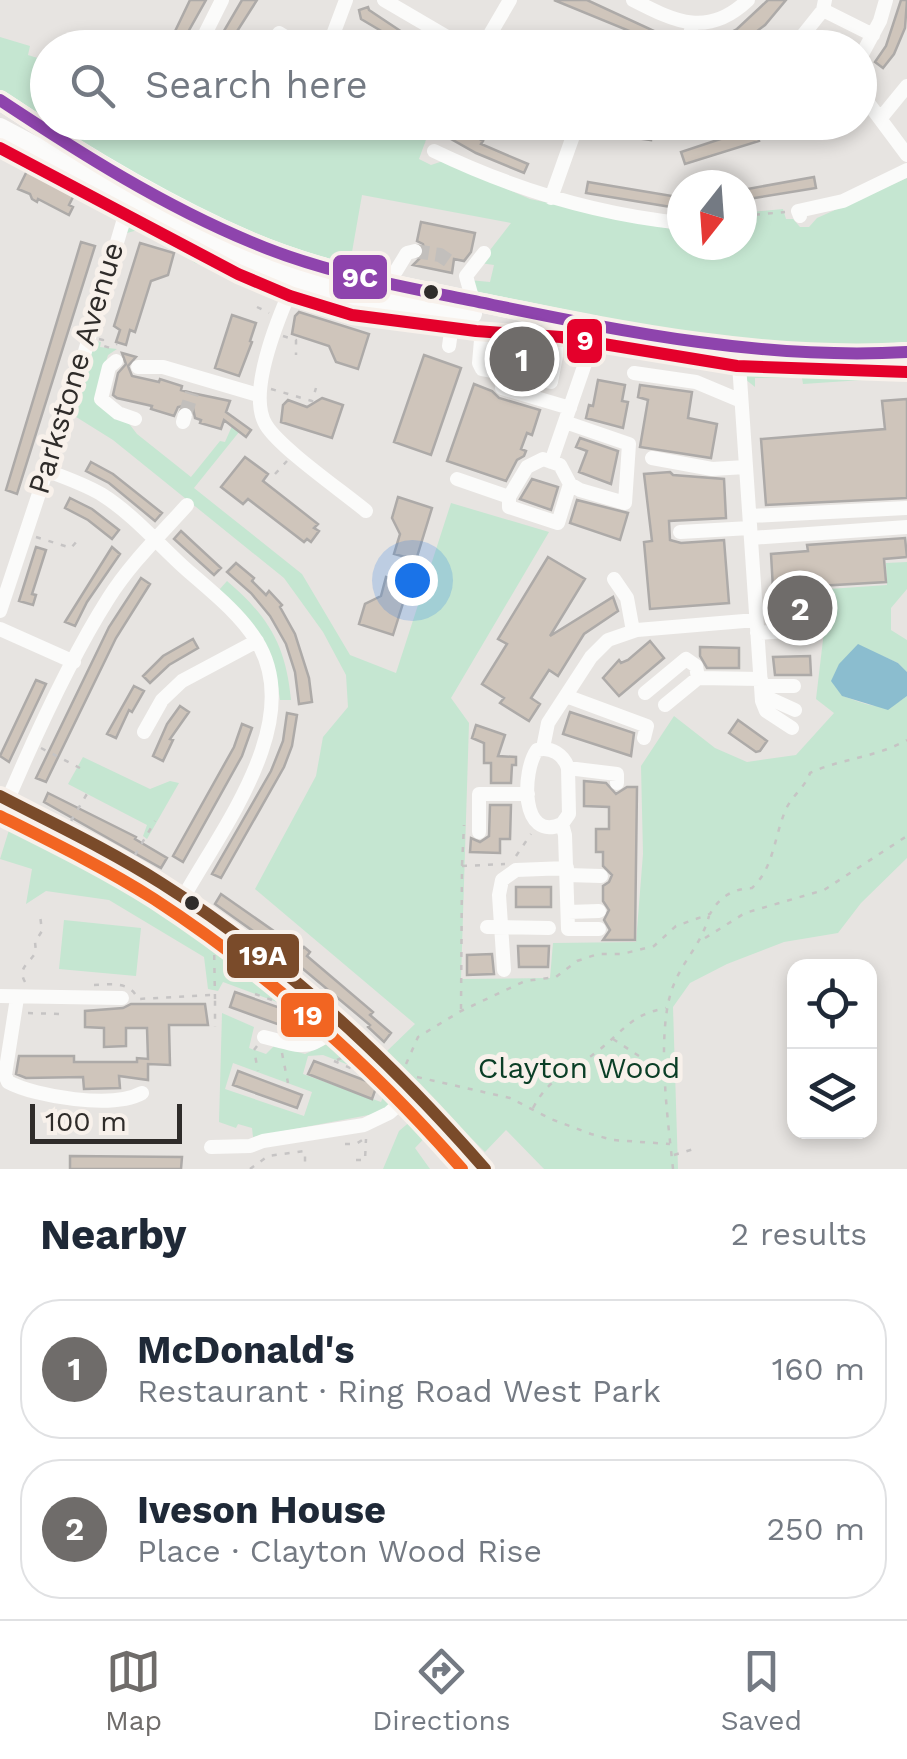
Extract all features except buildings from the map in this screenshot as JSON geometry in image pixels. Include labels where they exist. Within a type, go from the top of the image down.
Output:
[{"type":"highway","points":[[0,100],[30,120]]},
{"type":"highway","points":[[0,128],[45,155],[132,190]]},
{"type":"highway","points":[[60,140],[132,190],[246,258],[299,271],[380,283],[464,306]]},
{"type":"highway","points":[[299,271],[356,298],[464,306],[738,348],[846,356],[902,353]]},
{"type":"street","points":[[207,30],[222,0]]},
{"type":"street","points":[[335,30],[346,0]]},
{"type":"street","points":[[384,0],[435,30]]},
{"type":"street","points":[[492,30],[510,0]]},
{"type":"street","points":[[633,0],[672,20],[702,24],[732,15],[748,0]]},
{"type":"street","points":[[875,30],[886,0]]},
{"type":"street","points":[[806,30],[824,5],[865,30]]},
{"type":"street","points":[[691,23],[691,30]]},
{"type":"street","points":[[880,119],[907,86]]},
{"type":"street","points":[[0,118],[22,114]]},
{"type":"street","points":[[877,115],[907,154]]},
{"type":"street","points":[[551,198],[572,140]]},
{"type":"street","points":[[434,150],[478,172],[551,198],[630,218],[667,222]]},
{"type":"street","points":[[799,214],[844,201],[907,170]]},
{"type":"street","name":"Parkstone Avenue","points":[[0,611],[76,382],[132,190]]},
{"type":"street","points":[[380,283],[396,271],[407,253],[415,251]]},
{"type":"street","points":[[449,346],[464,306],[466,276],[484,253]]},
{"type":"street","points":[[454,264],[466,276]]},
{"type":"street","points":[[299,271],[275,333],[259,391],[262,416],[274,435],[366,511]]},
{"type":"street","points":[[558,346],[484,336],[479,363],[484,370],[551,382],[558,346],[562,320]]},
{"type":"street","points":[[551,462],[598,326]]},
{"type":"street","points":[[528,378],[542,342]]},
{"type":"street","points":[[738,348],[761,687],[766,711],[792,728]]},
{"type":"street","points":[[116,350],[101,399],[131,418]]},
{"type":"street","points":[[138,367],[162,367],[259,391]]},
{"type":"street","points":[[634,373],[696,382],[740,400]]},
{"type":"street","points":[[192,393],[195,381],[200,379]]},
{"type":"street","points":[[502,388],[628,444],[625,504],[580,490],[551,462]]},
{"type":"street","points":[[652,458],[712,469],[746,467]]},
{"type":"street","points":[[551,462],[526,467],[509,498],[509,507],[558,523],[570,484]]},
{"type":"street","points":[[45,470],[102,495],[243,622],[266,660],[274,694],[266,742],[183,898]]},
{"type":"street","points":[[457,480],[509,498]]},
{"type":"street","points":[[0,818],[4,798],[109,597],[187,505]]},
{"type":"street","points":[[750,528],[906,508]]},
{"type":"street","points":[[680,532],[907,527]]},
{"type":"street","points":[[614,579],[627,598],[632,631]]},
{"type":"street","points":[[543,748],[546,728],[599,647],[620,634],[757,627],[813,629]]},
{"type":"street","points":[[0,629],[74,662]]},
{"type":"street","points":[[144,732],[170,690],[257,641]]},
{"type":"street","points":[[645,693],[686,659],[696,666],[698,678]]},
{"type":"street","points":[[665,705],[698,678],[761,687],[794,686]]},
{"type":"street","points":[[761,687],[795,710]]},
{"type":"street","points":[[566,696],[648,726],[644,738]]},
{"type":"street","points":[[543,748],[560,756],[568,768],[568,814],[555,828],[539,824],[529,811],[531,760],[543,748]]},
{"type":"street","points":[[568,768],[616,774],[617,783]]},
{"type":"street","points":[[479,832],[480,794],[528,794]]},
{"type":"street","points":[[4,798],[129,865],[222,927],[364,1042],[415,1090],[485,1169]]},
{"type":"street","points":[[562,824],[568,930],[599,930]]},
{"type":"street","points":[[504,970],[494,927],[505,875],[516,870],[567,878],[601,876]]},
{"type":"street","points":[[568,912],[599,911]]},
{"type":"street","points":[[494,927],[548,928]]},
{"type":"street","points":[[0,996],[122,998]]},
{"type":"street","points":[[18,998],[5,1075],[12,1085],[96,1102],[120,1102],[142,1093]]},
{"type":"street","points":[[264,1038],[312,1046],[322,1042],[342,1022]]},
{"type":"street","points":[[211,1147],[250,1146],[364,1125],[389,1113],[415,1090]]},
{"type":"path","points":[[421,140],[434,150]]},
{"type":"path","points":[[757,215],[799,214]]},
{"type":"path","points":[[275,333],[296,340],[296,355]]},
{"type":"path","points":[[259,391],[312,401],[316,388]]},
{"type":"path","points":[[276,474],[284,464]]},
{"type":"path","points":[[25,534],[72,548],[77,541]]},
{"type":"path","points":[[673,1169],[666,1074],[668,1008],[675,981],[703,938],[710,914],[734,889],[752,888],[766,876],[788,804],[807,783],[810,773],[838,760],[853,762],[907,740]]},
{"type":"path","points":[[34,744],[80,768]]},
{"type":"path","points":[[66,830],[88,792]]},
{"type":"path","points":[[129,865],[155,821]]},
{"type":"path","points":[[462,866],[506,864],[539,824]]},
{"type":"path","points":[[460,1011],[464,825]]},
{"type":"path","points":[[703,938],[746,913],[824,890],[907,836]]},
{"type":"path","points":[[399,1075],[413,1054],[418,1037],[460,1011],[525,981],[556,977],[577,961],[654,946],[676,926],[710,914]]},
{"type":"path","points":[[25,982],[22,968],[36,952],[35,942],[42,931],[40,915]]},
{"type":"path","points":[[215,1000],[214,944],[222,927]]},
{"type":"path","points":[[255,994],[286,1006],[302,990]]},
{"type":"path","points":[[532,1108],[557,1076],[588,1058],[634,1018],[668,1008]]},
{"type":"path","points":[[258,1071],[254,1050],[264,1038]]},
{"type":"path","points":[[612,1038],[666,1074]]},
{"type":"path","points":[[282,1042],[288,1083]]},
{"type":"path","points":[[364,1042],[354,1055],[334,1061],[362,1073],[377,1068],[510,1098],[613,1140],[670,1144]]},
{"type":"path","points":[[356,1160],[365,1160],[366,1137]]},
{"type":"path","points":[[672,1156],[696,1148]]},
{"type":"path","points":[[250,1169],[268,1156],[305,1151],[305,1169]]},
{"type":"green space","points":[[0,37],[30,46],[30,112],[0,93]]},
{"type":"green space","points":[[75,140],[426,140],[419,159],[431,165],[443,161],[530,199],[667,228],[667,260],[757,260],[757,212],[783,209],[786,219],[809,227],[817,218],[907,178],[907,345],[853,347],[746,340],[639,325],[480,295],[473,291],[469,280],[490,282],[494,265],[480,263],[511,223],[362,195],[352,252],[391,264],[385,270],[368,274],[349,270],[325,257],[299,252],[170,194]]},
{"type":"green space","points":[[140,215],[268,283],[273,295],[233,275],[195,263],[145,228],[127,233],[133,217]]},
{"type":"green space","points":[[609,338],[722,356],[730,373],[600,351]]},
{"type":"green space","name":"Clayton Wood","points":[[95,341],[101,342],[100,347],[117,349],[108,355],[99,385],[137,434],[191,477],[220,441],[225,442],[232,426],[239,432],[194,488],[302,574],[350,655],[396,673],[451,503],[549,532],[451,698],[469,723],[461,979],[550,978],[553,943],[636,942],[643,854],[641,766],[674,716],[715,748],[747,762],[796,755],[834,713],[816,699],[829,589],[887,585],[886,563],[907,562],[907,589],[891,608],[891,630],[907,640],[907,672],[880,655],[843,696],[883,706],[907,696],[907,858],[861,903],[838,933],[784,942],[690,983],[673,1007],[678,1169],[544,1169],[506,1130],[485,1152],[385,1053],[415,1024],[255,889],[316,776],[323,737],[348,707],[346,675],[323,632],[284,578],[113,440],[73,415]]},
{"type":"green space","points":[[761,359],[907,363],[907,377],[803,384],[802,378],[755,378],[755,387],[745,379],[745,366]]},
{"type":"green space","points":[[227,581],[273,633],[285,663],[291,700],[280,700],[273,665],[262,638],[219,590]]},
{"type":"green space","points":[[83,757],[150,789],[170,781],[179,783],[147,839],[143,836],[147,825],[68,784]]},
{"type":"green space","points":[[25,817],[104,860],[217,932],[323,1016],[319,1032],[299,1039],[308,1019],[301,1011],[223,982],[218,991],[208,989],[204,957],[109,900],[46,891],[26,904],[32,869],[0,859],[9,830]]},
{"type":"green space","points":[[64,920],[141,928],[136,976],[59,969]]},
{"type":"green space","points":[[222,1013],[254,1027],[249,1048],[266,1054],[274,1046],[305,1054],[336,1040],[343,1042],[399,1096],[379,1113],[253,1137],[252,1128],[219,1122]],"holes":[[[323,1055],[377,1076],[387,1087],[381,1102],[303,1074],[308,1056]],[[233,1063],[312,1092],[304,1116],[225,1089]]]},
{"type":"green space","points":[[419,1114],[434,1128],[415,1148],[430,1169],[383,1169],[399,1131]]},
{"type":"water","points":[[858,644],[898,663],[907,672],[907,696],[888,710],[842,696],[831,681],[839,664]]},
{"type":"tunnel","points":[[415,251],[440,255],[453,264]]},
{"type":"tunnel","points":[[185,415],[192,393]]},
{"type":"transit line","name":"9C","points":[[0,100],[30,119]]},
{"type":"transit line","name":"9C","points":[[63,140],[185,212],[280,253],[340,272],[699,342],[802,352],[907,352]]},
{"type":"transit line","name":"9","points":[[0,148],[238,274],[290,296],[352,315],[561,337],[737,366],[907,372]]},
{"type":"transit line","name":"19A","points":[[0,796],[141,871],[250,945],[373,1051],[485,1169]]},
{"type":"transit line","name":"19","points":[[0,816],[135,888],[238,958],[355,1058],[462,1169]]},
{"type":"place","name":"McDonald's","points":[[522,359]]},
{"type":"place","name":"Iveson House","points":[[800,608]]}]
